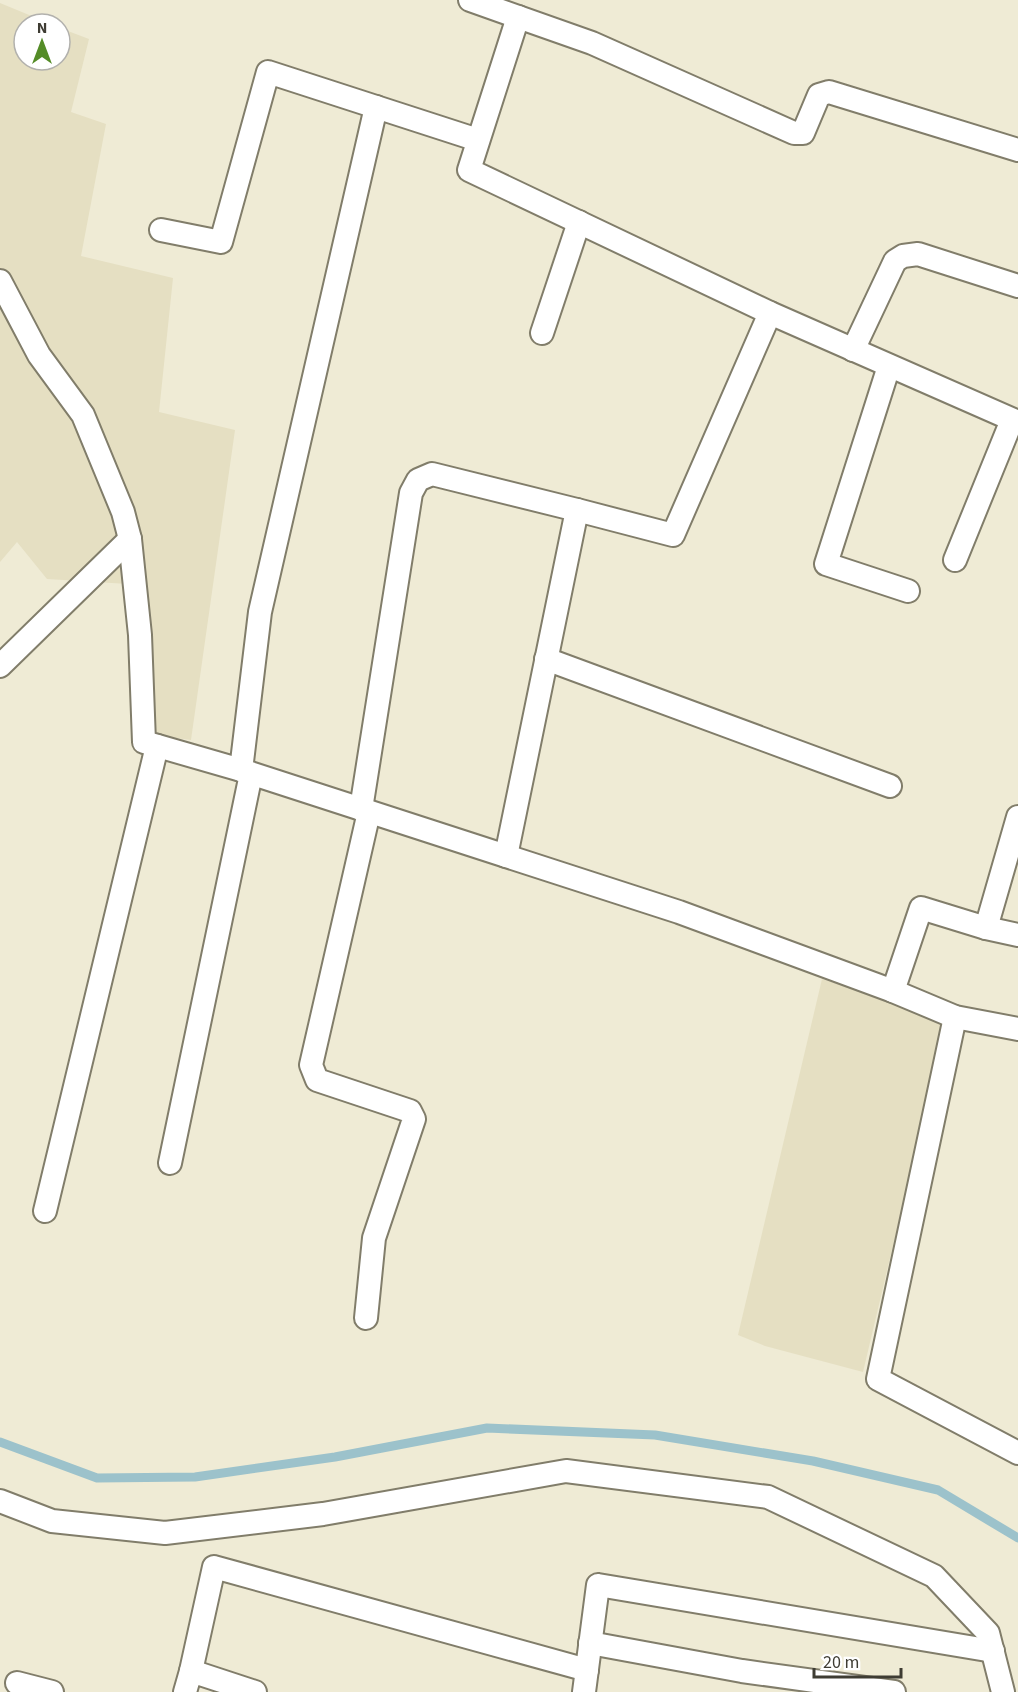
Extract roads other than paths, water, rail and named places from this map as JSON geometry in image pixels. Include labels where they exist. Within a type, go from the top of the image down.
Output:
[{"type":"street","points":[[470,0],[592,43],[794,133],[803,133],[819,95],[829,92],[1018,150]]},
{"type":"street","points":[[518,17],[469,170],[770,312],[1015,421],[955,560]]},
{"type":"street","points":[[161,230],[221,243],[268,72],[478,140]]},
{"type":"street","points":[[170,1163],[246,772],[260,612],[376,107]]},
{"type":"street","points":[[542,333],[579,222]]},
{"type":"street","points":[[853,350],[895,261],[903,256],[918,254],[1018,286]]},
{"type":"street","points":[[0,281],[39,355],[83,415],[123,512],[130,539],[141,635],[144,742],[246,772],[679,912],[893,991],[955,1017],[1018,1029]]},
{"type":"street","points":[[366,1318],[374,1238],[414,1119],[411,1111],[317,1080],[311,1065],[365,810],[411,493],[418,480],[432,474],[673,535],[770,312]]},
{"type":"street","points":[[889,366],[826,564],[908,591]]},
{"type":"street","points":[[506,856],[578,510]]},
{"type":"street","points":[[0,666],[130,539]]},
{"type":"street","points":[[546,659],[890,786]]},
{"type":"street","points":[[45,1211],[157,746]]},
{"type":"street","points":[[986,928],[1018,817]]},
{"type":"street","points":[[893,991],[921,908],[986,928],[1018,935]]},
{"type":"street","points":[[955,1017],[878,1379],[1018,1453]]},
{"type":"street","points":[[0,1500],[52,1521],[165,1533],[323,1514],[566,1471],[768,1497],[934,1576],[988,1633],[1003,1692]]},
{"type":"street","points":[[255,1692],[188,1682],[214,1567],[586,1681],[598,1585],[993,1651]]},
{"type":"street","points":[[591,1643],[742,1671],[894,1692]]},
{"type":"street","points":[[17,1683],[52,1692]]},
{"type":"waterway","points":[[0,1442],[97,1478],[195,1477],[335,1457],[487,1428],[655,1435],[813,1461],[938,1490],[1018,1538]]}]
